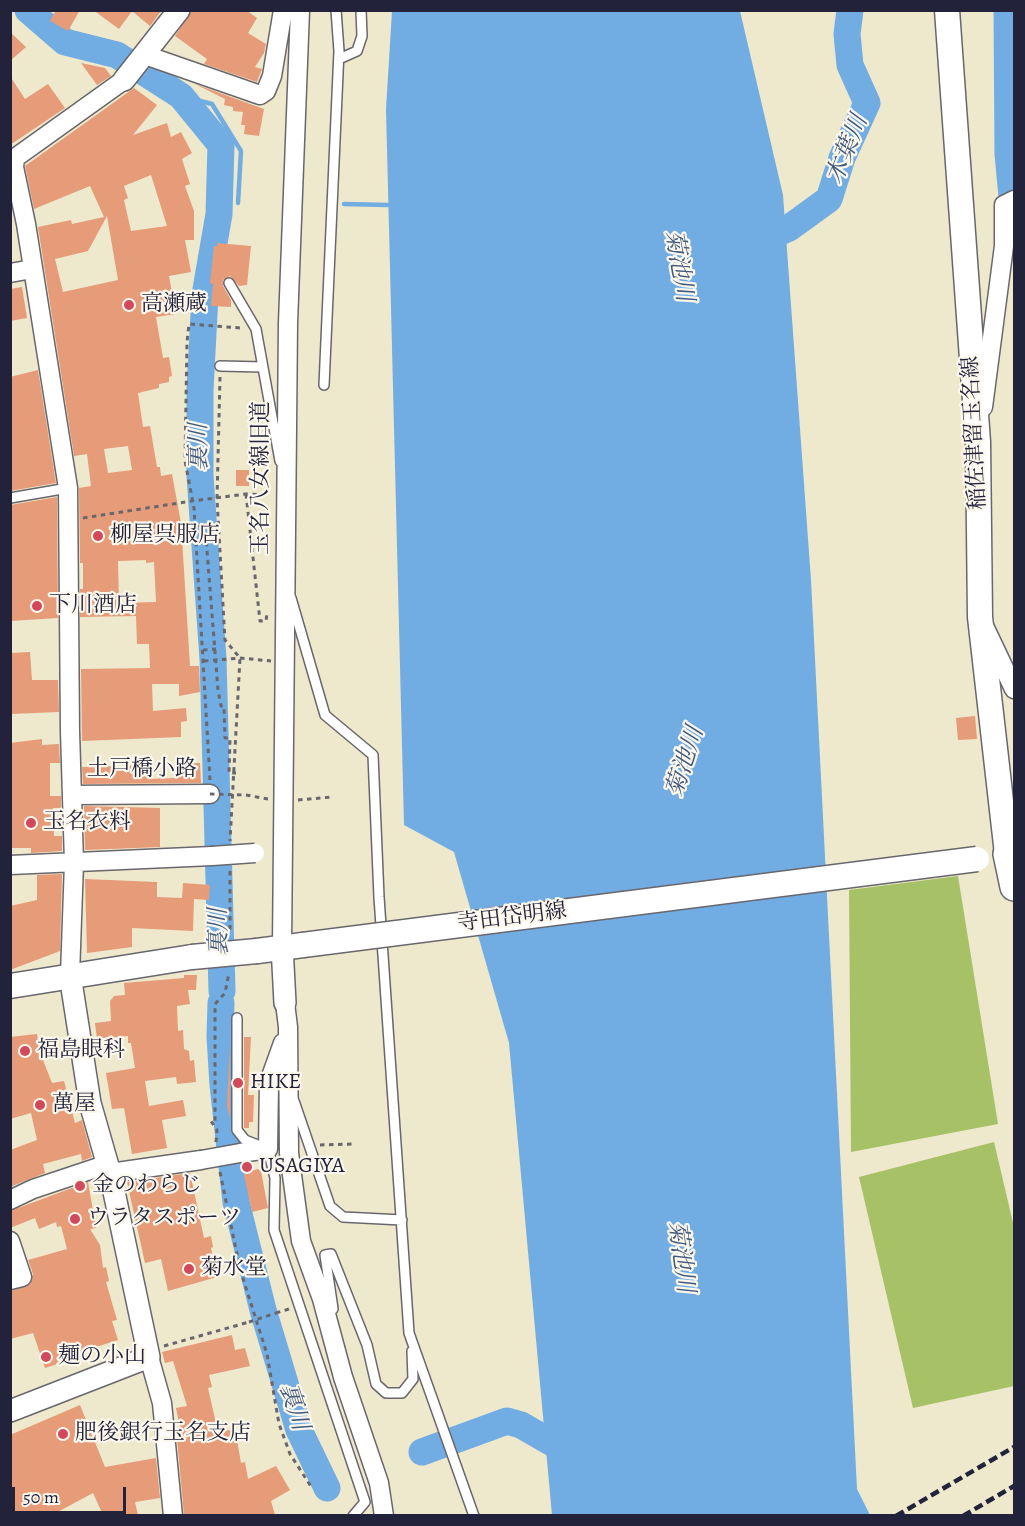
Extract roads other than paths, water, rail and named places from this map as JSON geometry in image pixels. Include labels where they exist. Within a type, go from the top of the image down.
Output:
[{"type":"main road","name":"稲佐津留玉名線","points":[[947,10],[978,442],[980,617],[1011,854]]},
{"type":"main road","name":"寺田岱明線","points":[[10,986],[192,957],[257,951],[289,938],[1011,854]]},
{"type":"main road","points":[[1011,854],[1014,887]]},
{"type":"street","points":[[173,1515],[162,1402],[149,1357],[109,1169],[90,1103],[70,975],[74,795],[70,731],[68,488],[32,269],[12,166],[15,158],[124,80],[179,10]]},
{"type":"street","points":[[144,56],[260,95],[266,92],[272,76],[283,10]]},
{"type":"street","name":"玉名八女線旧道","points":[[289,938],[282,801],[288,323],[300,10]]},
{"type":"street","points":[[978,442],[1004,246],[1004,205],[1014,200]]},
{"type":"street","points":[[10,273],[32,269]]},
{"type":"street","points":[[980,617],[1014,689]]},
{"type":"street","name":"土戸橋小路","points":[[74,795],[210,794]]},
{"type":"street","points":[[282,801],[270,816],[264,853],[271,916],[289,938],[285,1003],[288,1028],[289,1153],[301,1242],[322,1299],[343,1377],[379,1484],[384,1515]]},
{"type":"street","points":[[10,865],[264,853]]},
{"type":"street","points":[[10,1200],[33,1189],[109,1169],[201,1160],[268,1149],[269,1082],[288,1028]]},
{"type":"street","points":[[10,1241],[22,1277],[10,1280]]},
{"type":"street","points":[[10,1411],[149,1357]]},
{"type":"lane","points":[[324,385],[339,59],[336,10]]},
{"type":"lane","points":[[339,59],[357,51],[362,36],[361,10]]},
{"type":"lane","points":[[229,283],[256,329],[286,496]]},
{"type":"lane","points":[[220,366],[263,367]]},
{"type":"lane","points":[[10,498],[68,488]]},
{"type":"lane","points":[[285,580],[326,715],[373,755],[379,897],[413,1379],[402,1394],[386,1393],[376,1384],[366,1345],[331,1254],[325,1255],[343,1377]]},
{"type":"lane","points":[[237,1018],[237,1130],[245,1140],[268,1149],[275,1178],[274,1230],[365,1502],[353,1515]]},
{"type":"lane","points":[[288,1085],[330,1206],[343,1217],[402,1220]]},
{"type":"lane","points":[[411,1340],[474,1515]]},
{"type":"water","name":"菊池川","points":[[392,11],[740,11],[783,195],[811,580],[857,1489],[870,1515],[552,1515],[509,1043],[454,852],[404,825],[386,109]]},
{"type":"waterway","name":"裏川","points":[[28,10],[65,42],[117,55],[181,96],[221,145],[219,214],[205,295],[200,390],[200,476],[213,659],[222,991]]},
{"type":"waterway","name":"木葉川","points":[[752,244],[789,228],[829,199],[842,158],[867,103],[850,65],[847,34],[850,10]]},
{"type":"waterway","points":[[1007,10],[1008,154],[1014,218]]},
{"type":"waterway","points":[[181,96],[212,104],[241,151],[238,203]]},
{"type":"waterway","points":[[344,204],[388,205]]},
{"type":"waterway","name":"裏川","points":[[221,1003],[220,1037],[223,1085],[236,1202],[263,1310],[299,1430],[327,1488]]},
{"type":"waterway","name":"裏川","points":[[422,1452],[507,1421],[521,1425],[575,1456]]},
{"type":"railway","points":[[896,1516],[1014,1447]]},
{"type":"railway","points":[[963,1516],[1014,1486]]},
{"type":"place","name":"高瀬蔵","points":[[129,305]]},
{"type":"place","name":"柳屋呉服店","points":[[98,536]]},
{"type":"place","name":"下川酒店","points":[[37,606]]},
{"type":"place","name":"玉名衣料","points":[[31,823]]},
{"type":"place","name":"福島眼科","points":[[25,1051]]},
{"type":"place","name":"HIKE","points":[[238,1083]]},
{"type":"place","name":"萬屋","points":[[40,1105]]},
{"type":"place","name":"USAGIYA","points":[[247,1167]]},
{"type":"place","name":"金のわらじ","points":[[80,1186]]},
{"type":"place","name":"ウラタスポーツ","points":[[75,1219]]},
{"type":"place","name":"菊水堂","points":[[189,1269]]},
{"type":"place","name":"麺の小山","points":[[46,1357]]},
{"type":"place","name":"肥後銀行玉名支店","points":[[63,1434]]}]
